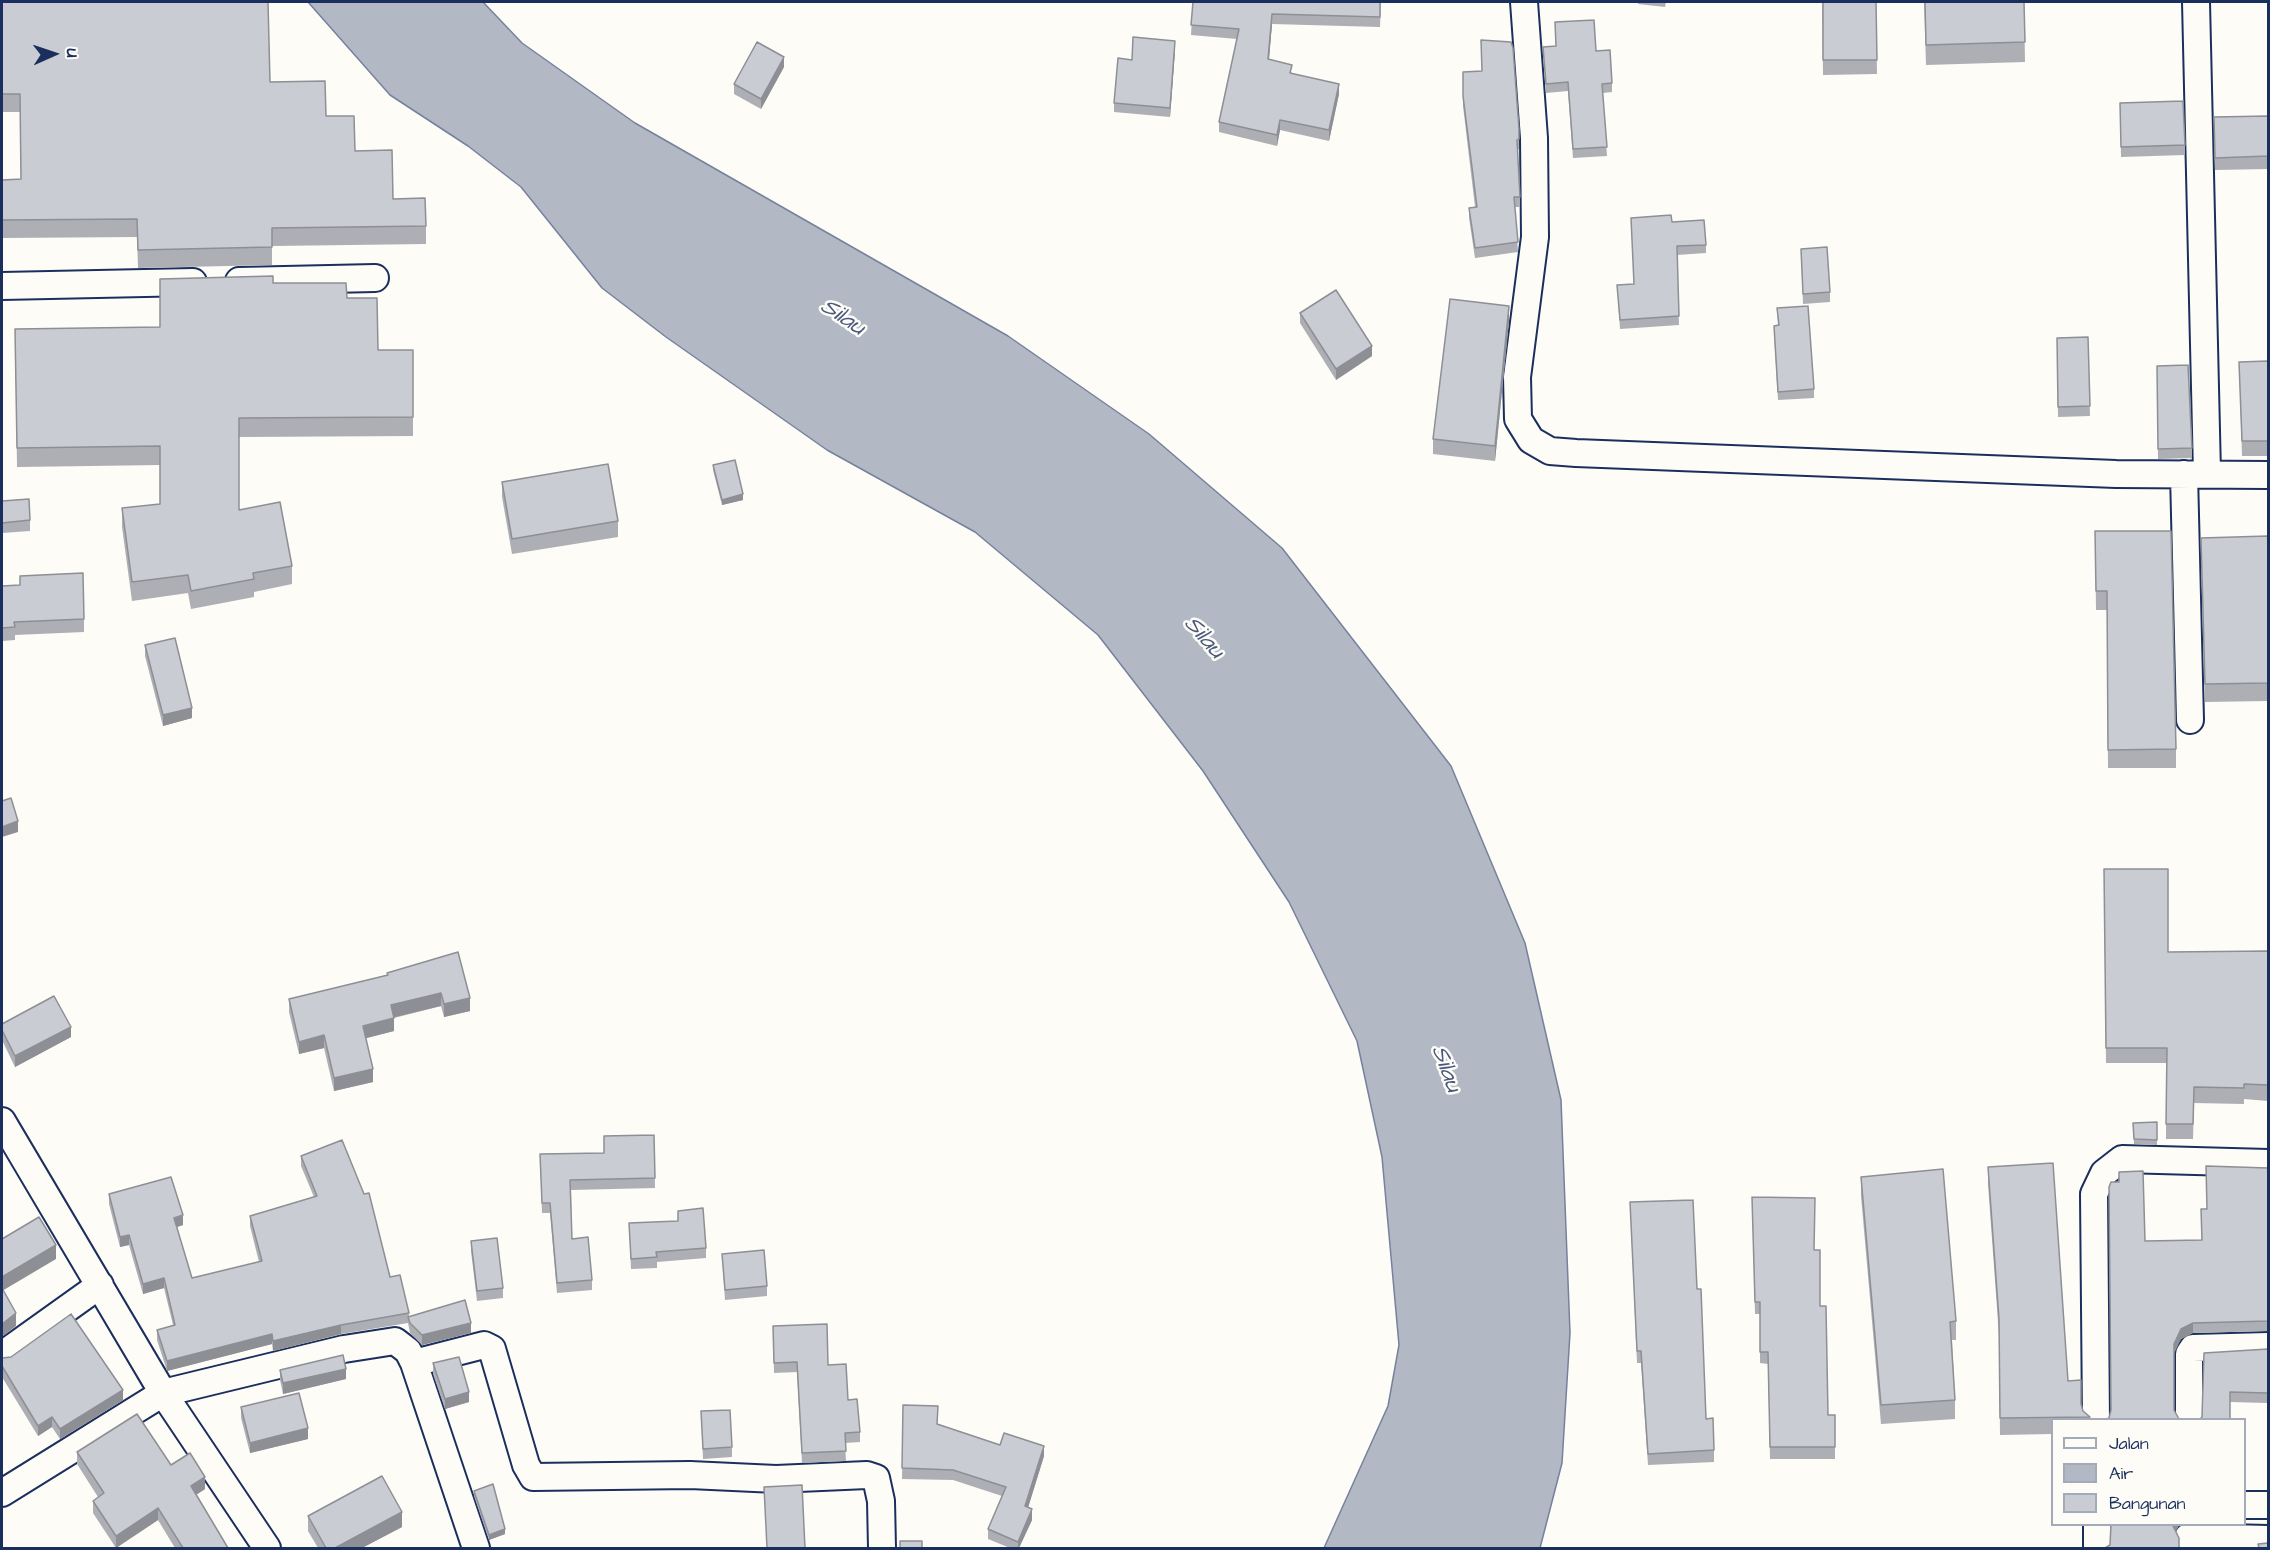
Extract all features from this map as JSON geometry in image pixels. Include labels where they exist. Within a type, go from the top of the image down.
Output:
[{"type":"street","points":[[1524,2],[1534,138],[1535,237],[1517,376],[1518,419],[1531,440],[1550,451],[1576,453],[2116,474],[2268,475]]},
{"type":"street","points":[[2190,720],[2195,473],[2196,2]]},
{"type":"street","points":[[2,286],[375,278]]},
{"type":"street","points":[[2,1121],[163,1393],[267,1548]]},
{"type":"street","points":[[2096,1418],[2094,1194],[2104,1173],[2122,1159],[2268,1163]]},
{"type":"street","points":[[2,1355],[100,1285]]},
{"type":"street","points":[[2,1493],[163,1393],[387,1341],[402,1343],[414,1363],[476,1548]]},
{"type":"street","points":[[414,1363],[484,1346],[492,1349],[526,1465],[533,1477],[690,1475],[776,1479],[867,1475],[876,1478],[881,1501],[882,1548]]},
{"type":"street","points":[[2189,1418],[2191,1350],[2198,1347],[2268,1346]]},
{"type":"street","points":[[2246,1505],[2268,1505]]},
{"type":"street","points":[[2097,1526],[2097,1548]]},
{"type":"street","points":[[2188,1537],[2268,1539]]},
{"type":"water","name":"Silau","points":[[308,2],[483,2],[522,43],[635,123],[1008,336],[1149,434],[1282,548],[1451,766],[1525,943],[1561,1100],[1570,1333],[1562,1463],[1540,1548],[1324,1548],[1388,1406],[1399,1345],[1382,1157],[1357,1041],[1289,902],[1203,771],[1098,635],[975,532],[827,450],[666,337],[602,288],[521,187],[468,146],[390,95]]},
{"type":"building","points":[[2,2],[268,2],[270,82],[325,81],[326,116],[354,116],[355,151],[392,150],[393,199],[425,198],[426,226],[272,228],[272,247],[138,250],[137,219],[2,220],[2,180],[21,179],[20,94],[2,94]]},
{"type":"building","points":[[1193,2],[1380,2],[1380,17],[1272,14],[1268,59],[1292,65],[1290,73],[1339,84],[1329,130],[1280,120],[1277,135],[1219,122],[1239,29],[1191,25]]},
{"type":"building","points":[[1823,2],[1876,2],[1877,60],[1823,60]]},
{"type":"building","points":[[1925,2],[2024,2],[2025,42],[1926,45]]},
{"type":"building","points":[[1594,20],[1596,51],[1610,50],[1612,83],[1602,84],[1607,147],[1573,149],[1568,82],[1546,84],[1543,47],[1556,46],[1555,22]]},
{"type":"building","points":[[1133,37],[1175,41],[1170,108],[1114,103],[1118,58],[1132,60]]},
{"type":"building","points":[[1481,40],[1511,42],[1513,48],[1519,129],[1517,140],[1520,197],[1514,197],[1518,242],[1475,248],[1469,208],[1477,207],[1463,96],[1463,72],[1482,71]]},
{"type":"building","points":[[757,42],[784,57],[761,99],[734,84]]},
{"type":"building","points":[[2183,101],[2185,145],[2121,147],[2120,103]]},
{"type":"building","points":[[2268,116],[2268,156],[2215,158],[2214,117]]},
{"type":"building","points":[[1671,215],[1672,222],[1704,220],[1706,245],[1677,246],[1679,316],[1620,320],[1617,285],[1634,284],[1631,218]]},
{"type":"building","points":[[1827,247],[1830,292],[1803,294],[1801,249]]},
{"type":"building","points":[[273,276],[273,283],[346,283],[347,298],[377,298],[378,350],[413,350],[413,417],[239,418],[239,510],[280,502],[292,566],[253,573],[254,579],[191,591],[188,575],[132,582],[122,508],[160,504],[160,446],[17,448],[15,329],[160,327],[160,279]]},
{"type":"building","points":[[1336,290],[1372,346],[1336,369],[1300,313]]},
{"type":"building","points":[[1450,299],[1509,306],[1495,446],[1433,439]]},
{"type":"building","points":[[1808,306],[1814,389],[1778,392],[1774,326],[1779,325],[1777,308]]},
{"type":"building","points":[[2088,337],[2090,406],[2058,407],[2057,338]]},
{"type":"building","points":[[2268,361],[2268,441],[2242,441],[2239,362]]},
{"type":"building","points":[[2188,365],[2192,448],[2158,449],[2157,366]]},
{"type":"building","points":[[735,460],[743,494],[722,500],[713,465]]},
{"type":"building","points":[[608,464],[618,521],[512,539],[502,482]]},
{"type":"building","points":[[29,499],[30,520],[2,523],[2,501]]},
{"type":"building","points":[[2095,531],[2171,531],[2176,749],[2108,750],[2107,591],[2096,591]]},
{"type":"building","points":[[2268,536],[2268,683],[2205,684],[2201,538]]},
{"type":"building","points":[[83,573],[84,619],[14,622],[15,627],[2,628],[2,586],[20,585],[20,576]]},
{"type":"building","points":[[175,638],[192,708],[163,715],[145,645]]},
{"type":"building","points":[[11,798],[18,821],[2,827],[2,801]]},
{"type":"building","points":[[2104,869],[2168,869],[2168,952],[2268,951],[2268,1085],[2244,1084],[2244,1088],[2194,1087],[2193,1124],[2166,1124],[2167,1048],[2106,1048]]},
{"type":"building","points":[[458,952],[470,998],[444,1004],[441,993],[391,1005],[394,1018],[363,1026],[373,1069],[334,1078],[324,1035],[299,1042],[289,999],[388,975],[387,973]]},
{"type":"building","points":[[54,996],[71,1027],[15,1056],[2,1030],[2,1024]]},
{"type":"building","points":[[2157,1122],[2157,1140],[2134,1139],[2133,1123]]},
{"type":"building","points":[[654,1135],[655,1178],[570,1180],[572,1239],[588,1237],[592,1280],[557,1283],[550,1203],[542,1203],[540,1154],[604,1153],[604,1136]]},
{"type":"building","points":[[342,1140],[364,1194],[369,1193],[390,1277],[400,1275],[409,1313],[341,1325],[273,1341],[272,1334],[167,1361],[157,1330],[175,1325],[164,1278],[143,1284],[129,1235],[120,1237],[109,1194],[171,1177],[183,1215],[174,1218],[192,1278],[262,1261],[250,1216],[317,1196],[301,1156]]},
{"type":"building","points":[[2053,1163],[2068,1381],[2081,1380],[2081,1404],[2083,1411],[2090,1417],[2000,1418],[1999,1319],[1988,1167]]},
{"type":"building","points":[[2206,1166],[2268,1168],[2268,1321],[2193,1323],[2181,1329],[2174,1344],[2174,1410],[2178,1418],[2109,1418],[2111,1410],[2109,1187],[2111,1182],[2119,1182],[2119,1172],[2143,1171],[2145,1241],[2202,1240],[2201,1209],[2207,1209]]},
{"type":"building","points":[[1943,1169],[1956,1321],[1950,1322],[1955,1400],[1881,1405],[1861,1177]]},
{"type":"building","points":[[1752,1197],[1815,1198],[1814,1250],[1820,1250],[1820,1306],[1826,1306],[1828,1415],[1835,1415],[1835,1447],[1770,1447],[1768,1352],[1760,1352],[1760,1302],[1755,1302]]},
{"type":"building","points":[[1693,1200],[1697,1289],[1701,1289],[1706,1419],[1713,1418],[1714,1450],[1648,1454],[1641,1351],[1637,1351],[1630,1202]]},
{"type":"building","points":[[703,1208],[706,1248],[656,1252],[657,1257],[631,1259],[629,1223],[678,1221],[678,1211]]},
{"type":"building","points":[[39,1217],[56,1245],[2,1277],[2,1239]]},
{"type":"building","points":[[497,1238],[503,1288],[477,1291],[471,1241]]},
{"type":"building","points":[[764,1250],[767,1286],[725,1290],[722,1254]]},
{"type":"building","points":[[2,1288],[16,1313],[2,1324]]},
{"type":"building","points":[[465,1300],[471,1323],[422,1335],[410,1323],[408,1317]]},
{"type":"building","points":[[71,1314],[123,1390],[60,1429],[52,1417],[38,1426],[2,1366],[2,1358],[11,1357]]},
{"type":"building","points":[[827,1324],[828,1365],[846,1364],[848,1400],[857,1399],[860,1432],[845,1433],[846,1451],[802,1453],[797,1362],[774,1363],[773,1326]]},
{"type":"building","points":[[2268,1349],[2268,1393],[2230,1392],[2230,1418],[2201,1418],[2204,1353]]},
{"type":"building","points":[[343,1355],[346,1369],[283,1383],[280,1370]]},
{"type":"building","points":[[459,1357],[469,1392],[445,1399],[433,1363]]},
{"type":"building","points":[[299,1393],[308,1428],[250,1443],[241,1407]]},
{"type":"building","points":[[903,1405],[938,1406],[937,1424],[1000,1445],[1004,1433],[1044,1446],[1025,1506],[1032,1509],[1018,1542],[988,1529],[1006,1487],[953,1470],[902,1468]]},
{"type":"building","points":[[730,1410],[732,1447],[703,1449],[701,1411]]},
{"type":"building","points":[[137,1414],[171,1465],[190,1453],[205,1477],[191,1486],[228,1548],[183,1548],[158,1508],[116,1536],[93,1501],[104,1493],[77,1452]]},
{"type":"building","points":[[382,1476],[402,1512],[335,1548],[326,1548],[308,1516]]},
{"type":"building","points":[[493,1484],[505,1529],[489,1535],[474,1491]]},
{"type":"building","points":[[802,1485],[805,1548],[767,1548],[764,1487]]},
{"type":"building","points":[[2111,1526],[2173,1526],[2179,1538],[2179,1548],[2105,1548],[2110,1545]]},
{"type":"building","points":[[900,1541],[922,1541],[922,1548],[900,1548]]},
{"type":"building","points":[[2268,1543],[2268,1548],[2259,1548],[2258,1544]]}]
